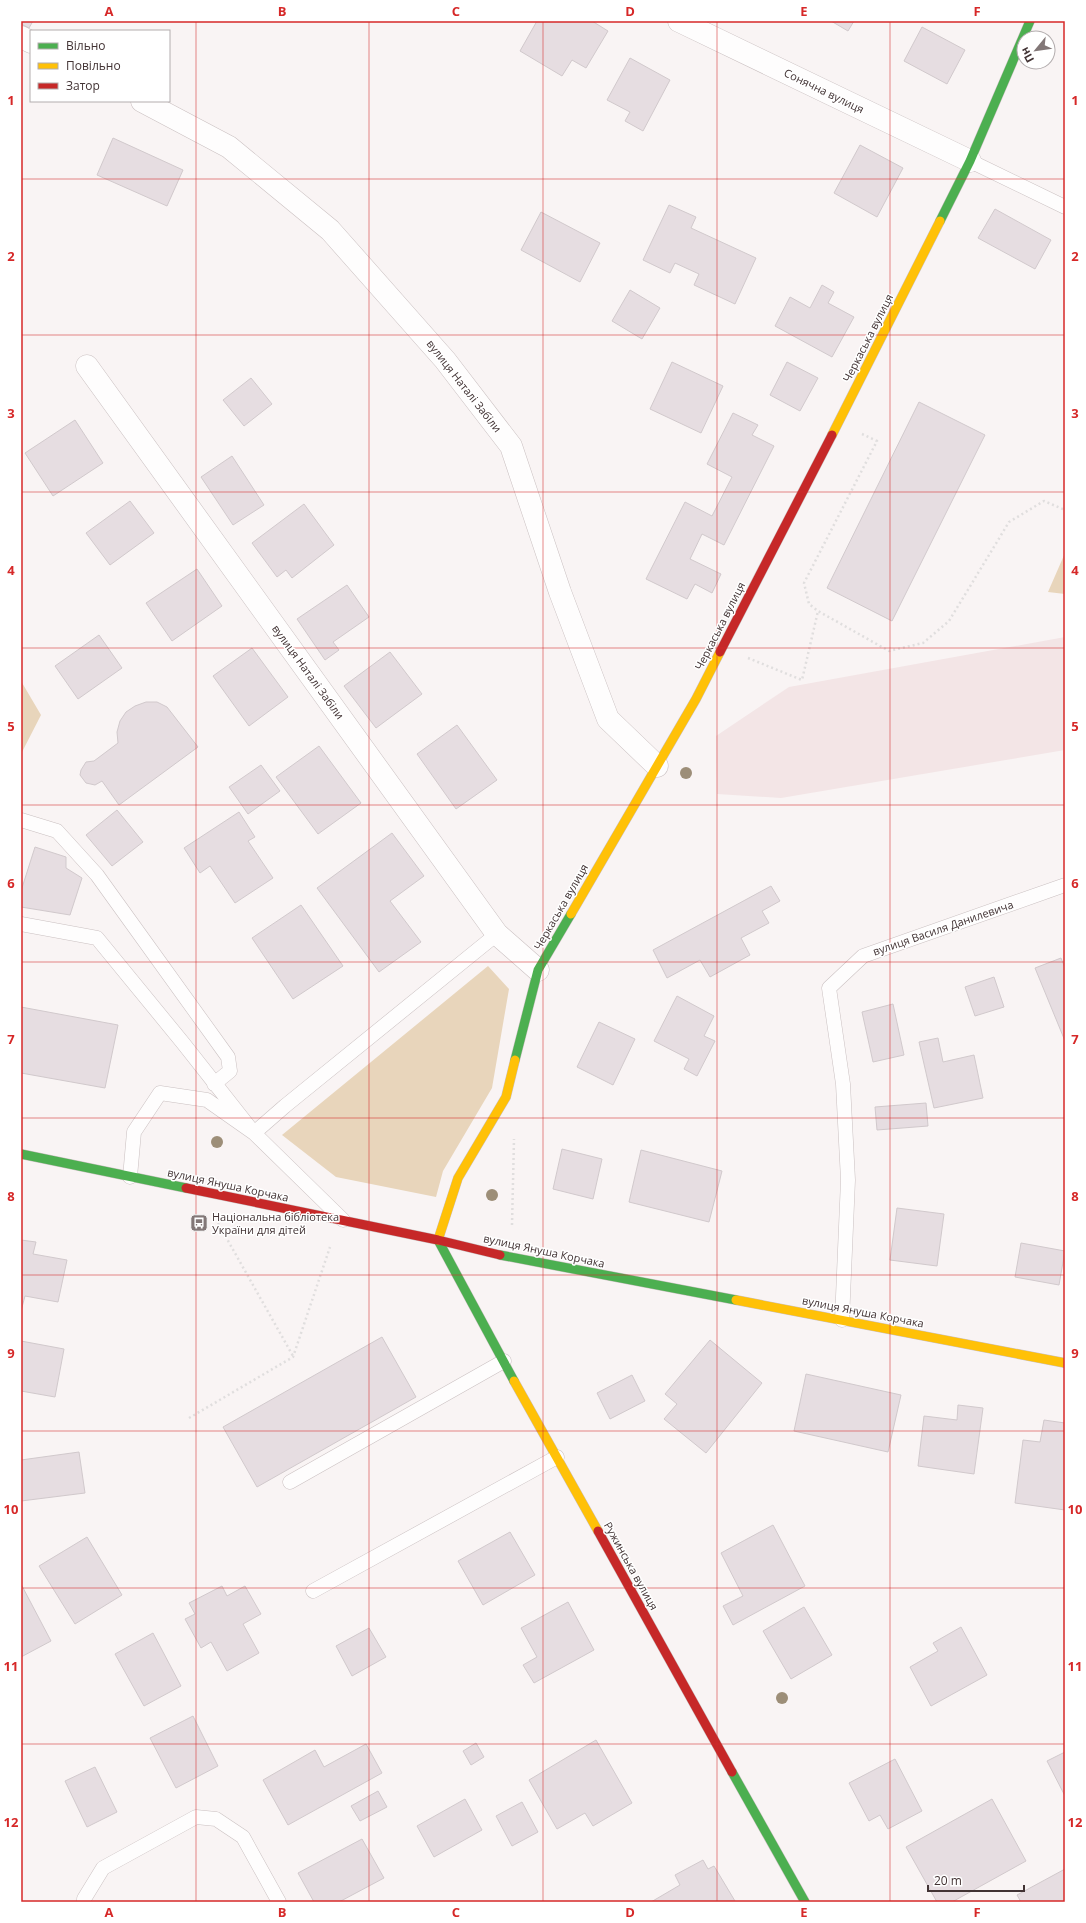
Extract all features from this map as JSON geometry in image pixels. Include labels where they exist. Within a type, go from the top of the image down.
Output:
[{"type":"street","name":"Сонячна вулиця","points":[[679,21],[970,161]]},
{"type":"street","name":"Черкаська вулиця","points":[[438,1240],[458,1178],[506,1096],[538,970],[696,699],[856,389],[970,161],[1030,21]]},
{"type":"street","points":[[21,37],[30,42]]},
{"type":"street","name":"вулиця Наталі Забіли","points":[[144,102],[229,147],[330,230],[445,360],[511,446],[560,592],[608,719],[657,766]]},
{"type":"street","name":"вулиця Наталі Забіли","points":[[87,366],[497,934],[538,970]]},
{"type":"street","name":"вулиця Януша Корчака","points":[[21,1154],[438,1240],[518,1260],[1065,1363]]},
{"type":"street","name":"Ружинська вулиця","points":[[438,1240],[805,1902]]},
{"type":"lane","points":[[970,161],[1065,207]]},
{"type":"lane","points":[[21,820],[57,830],[97,875],[228,1058],[230,1071],[214,1084]]},
{"type":"lane","name":"вулиця Василя Данилевича","points":[[842,1320],[848,1180],[843,1084],[829,988],[863,956],[1065,885]]},
{"type":"lane","points":[[21,924],[97,938],[254,1133],[343,1220]]},
{"type":"lane","points":[[254,1133],[285,1106],[497,934]]},
{"type":"lane","points":[[130,1177],[134,1132],[160,1093],[207,1100],[254,1133]]},
{"type":"lane","points":[[290,1482],[504,1361]]},
{"type":"lane","points":[[313,1591],[557,1457]]},
{"type":"lane","points":[[84,1902],[84,1899],[103,1868],[196,1817],[216,1819],[243,1837],[278,1902]]},
{"type":"path","points":[[859,432],[877,441],[804,583],[809,604],[818,611],[889,651],[923,643],[948,621],[1009,522],[1044,501],[1065,510]]},
{"type":"path","points":[[742,656],[802,680],[818,611]]},
{"type":"path","points":[[512,1224],[514,1132]]},
{"type":"path","points":[[216,1221],[293,1357]]},
{"type":"path","points":[[189,1418],[293,1357],[330,1247]]},
{"type":"shaded area","points":[[1065,553],[1065,594],[1048,592]]},
{"type":"shaded area","points":[[1065,637],[1065,750],[781,798],[717,794],[716,736],[789,687]]},
{"type":"shaded area","points":[[21,681],[41,715],[21,754]]},
{"type":"shaded area","points":[[488,966],[509,989],[492,1088],[443,1171],[436,1197],[336,1177],[282,1135]]},
{"type":"building","points":[[21,21],[33,21],[29,28],[21,24]]},
{"type":"building","points":[[537,21],[592,21],[608,31],[586,68],[572,60],[562,76],[520,51]]},
{"type":"building","points":[[831,21],[854,21],[848,31]]},
{"type":"building","points":[[922,27],[965,50],[947,84],[904,61]]},
{"type":"building","points":[[630,58],[670,80],[643,131],[625,121],[630,112],[607,100]]},
{"type":"building","points":[[113,138],[183,170],[167,206],[97,175]]},
{"type":"building","points":[[860,145],[903,168],[877,217],[834,193]]},
{"type":"building","points":[[669,205],[696,217],[691,228],[756,258],[735,304],[694,285],[699,274],[675,263],[670,273],[643,260]]},
{"type":"building","points":[[995,209],[1051,240],[1035,269],[978,238]]},
{"type":"building","points":[[541,212],[600,243],[580,282],[521,250]]},
{"type":"building","points":[[822,285],[834,292],[828,303],[854,317],[832,357],[775,326],[790,297],[810,308]]},
{"type":"building","points":[[630,290],[660,308],[642,339],[612,321]]},
{"type":"building","points":[[672,362],[723,386],[701,433],[650,409]]},
{"type":"building","points":[[787,362],[818,378],[800,411],[770,395]]},
{"type":"building","points":[[251,378],[272,404],[244,426],[223,400]]},
{"type":"building","points":[[919,402],[985,435],[892,621],[827,588]]},
{"type":"building","points":[[733,413],[758,425],[752,435],[774,446],[724,545],[702,534],[690,559],[721,574],[712,593],[695,584],[687,599],[646,579],[685,502],[712,516],[732,477],[707,464]]},
{"type":"building","points":[[75,420],[103,463],[53,496],[25,453]]},
{"type":"building","points":[[232,456],[264,505],[233,525],[201,477]]},
{"type":"building","points":[[130,501],[154,533],[110,565],[86,533]]},
{"type":"building","points":[[304,504],[334,545],[292,578],[286,570],[277,577],[252,543]]},
{"type":"building","points":[[197,569],[222,606],[172,641],[146,603]]},
{"type":"building","points":[[347,585],[369,617],[333,642],[339,650],[325,660],[297,619]]},
{"type":"building","points":[[99,635],[122,668],[78,699],[55,666]]},
{"type":"building","points":[[252,648],[288,697],[249,726],[213,676]]},
{"type":"building","points":[[390,652],[422,694],[376,728],[344,686]]},
{"type":"building","points":[[146,702],[157,702],[167,707],[198,747],[119,805],[102,781],[95,785],[86,783],[80,775],[81,770],[86,762],[94,761],[118,743],[117,732],[120,721],[126,712],[135,706]]},
{"type":"building","points":[[457,725],[497,780],[456,809],[417,754]]},
{"type":"building","points":[[319,746],[361,803],[318,834],[276,777]]},
{"type":"building","points":[[261,765],[280,791],[248,814],[229,787]]},
{"type":"building","points":[[117,810],[143,842],[112,866],[86,835]]},
{"type":"building","points":[[239,812],[255,837],[248,841],[273,878],[235,903],[210,866],[200,873],[184,848]]},
{"type":"building","points":[[392,833],[424,876],[390,901],[421,942],[379,972],[317,888]]},
{"type":"building","points":[[35,847],[66,857],[66,868],[82,878],[70,915],[21,907],[21,891]]},
{"type":"building","points":[[771,886],[780,901],[762,911],[769,923],[741,938],[750,955],[710,977],[700,960],[667,978],[653,950]]},
{"type":"building","points":[[301,905],[343,966],[293,999],[252,938]]},
{"type":"building","points":[[1061,958],[1065,968],[1065,1041],[1035,968]]},
{"type":"building","points":[[994,977],[1004,1007],[975,1016],[965,987]]},
{"type":"building","points":[[677,996],[714,1016],[704,1036],[715,1041],[697,1076],[684,1069],[689,1059],[654,1041]]},
{"type":"building","points":[[893,1004],[904,1055],[873,1062],[862,1012]]},
{"type":"building","points":[[21,1007],[118,1025],[105,1088],[21,1073]]},
{"type":"building","points":[[599,1022],[635,1039],[613,1085],[577,1067]]},
{"type":"building","points":[[938,1038],[943,1062],[974,1055],[983,1098],[934,1108],[919,1042]]},
{"type":"building","points":[[926,1103],[928,1126],[877,1130],[875,1107]]},
{"type":"building","points":[[562,1149],[602,1159],[593,1199],[553,1189]]},
{"type":"building","points":[[641,1150],[722,1171],[709,1222],[629,1202]]},
{"type":"building","points":[[897,1208],[944,1214],[937,1266],[890,1260]]},
{"type":"building","points":[[21,1240],[36,1242],[33,1254],[67,1260],[58,1302],[25,1296],[21,1311]]},
{"type":"building","points":[[1021,1243],[1065,1251],[1059,1285],[1015,1277]]},
{"type":"building","points":[[382,1337],[416,1397],[257,1487],[223,1427]]},
{"type":"building","points":[[710,1340],[762,1383],[706,1453],[664,1419],[677,1404],[665,1394]]},
{"type":"building","points":[[21,1341],[64,1349],[55,1397],[21,1391]]},
{"type":"building","points":[[806,1374],[901,1395],[888,1452],[794,1431]]},
{"type":"building","points":[[632,1375],[645,1401],[610,1419],[597,1393]]},
{"type":"building","points":[[958,1405],[983,1408],[974,1474],[918,1466],[924,1416],[957,1420]]},
{"type":"building","points":[[1044,1420],[1065,1423],[1065,1510],[1015,1503],[1023,1440],[1040,1442]]},
{"type":"building","points":[[79,1452],[85,1493],[21,1501],[21,1460]]},
{"type":"building","points":[[773,1525],[805,1586],[733,1625],[723,1606],[743,1596],[721,1553]]},
{"type":"building","points":[[510,1532],[535,1575],[483,1605],[458,1561]]},
{"type":"building","points":[[87,1537],[122,1595],[75,1624],[39,1566]]},
{"type":"building","points":[[21,1584],[51,1641],[21,1657]]},
{"type":"building","points":[[222,1586],[227,1596],[245,1586],[261,1614],[243,1624],[259,1653],[227,1671],[211,1642],[201,1648],[185,1619],[195,1614],[189,1603]]},
{"type":"building","points":[[568,1602],[594,1650],[534,1683],[523,1665],[537,1657],[521,1628]]},
{"type":"building","points":[[804,1607],[832,1655],[791,1679],[763,1631]]},
{"type":"building","points":[[961,1627],[987,1675],[931,1706],[910,1667],[938,1651],[933,1643]]},
{"type":"building","points":[[369,1628],[386,1657],[352,1676],[336,1646]]},
{"type":"building","points":[[153,1633],[181,1686],[144,1706],[115,1654]]},
{"type":"building","points":[[193,1716],[218,1766],[176,1788],[150,1738]]},
{"type":"building","points":[[596,1740],[632,1803],[593,1826],[585,1813],[557,1829],[529,1780]]},
{"type":"building","points":[[476,1743],[484,1757],[471,1765],[463,1751]]},
{"type":"building","points":[[366,1744],[382,1773],[288,1825],[263,1780],[315,1750],[324,1767]]},
{"type":"building","points":[[1065,1752],[1065,1796],[1047,1761]]},
{"type":"building","points":[[895,1759],[922,1811],[888,1829],[880,1815],[869,1821],[849,1783]]},
{"type":"building","points":[[95,1767],[117,1812],[87,1827],[65,1781]]},
{"type":"building","points":[[378,1791],[387,1807],[360,1821],[351,1806]]},
{"type":"building","points":[[465,1799],[482,1830],[434,1857],[417,1826]]},
{"type":"building","points":[[992,1799],[1026,1861],[952,1902],[937,1902],[906,1847]]},
{"type":"building","points":[[522,1802],[538,1832],[512,1846],[496,1816]]},
{"type":"building","points":[[362,1839],[384,1878],[339,1902],[314,1902],[298,1873]]},
{"type":"building","points":[[703,1860],[708,1869],[714,1866],[735,1901],[651,1902],[680,1885],[675,1875]]},
{"type":"building","points":[[1065,1869],[1065,1902],[1021,1902],[1017,1895]]},
{"type":"traffic: fast","points":[[940,221],[970,161],[1030,21]]},
{"type":"traffic: fast","points":[[515,1060],[538,970],[571,914]]},
{"type":"traffic: fast","points":[[21,1154],[186,1188]]},
{"type":"traffic: fast","points":[[438,1240],[514,1381]]},
{"type":"traffic: fast","points":[[500,1255],[736,1300]]},
{"type":"traffic: fast","points":[[732,1772],[805,1902]]},
{"type":"traffic: slow","points":[[832,435],[940,221]]},
{"type":"traffic: slow","points":[[571,914],[696,699],[720,652]]},
{"type":"traffic: slow","points":[[438,1240],[458,1178],[506,1097],[515,1060]]},
{"type":"traffic: slow","points":[[736,1300],[1065,1363]]},
{"type":"traffic: slow","points":[[514,1381],[598,1531]]},
{"type":"traffic: jam","points":[[720,652],[832,435]]},
{"type":"traffic: jam","points":[[186,1188],[438,1240],[500,1255]]},
{"type":"traffic: jam","points":[[598,1531],[732,1772]]},
{"type":"place","name":"Національна бібліотека України для дітей","points":[[199,1223]]}]
